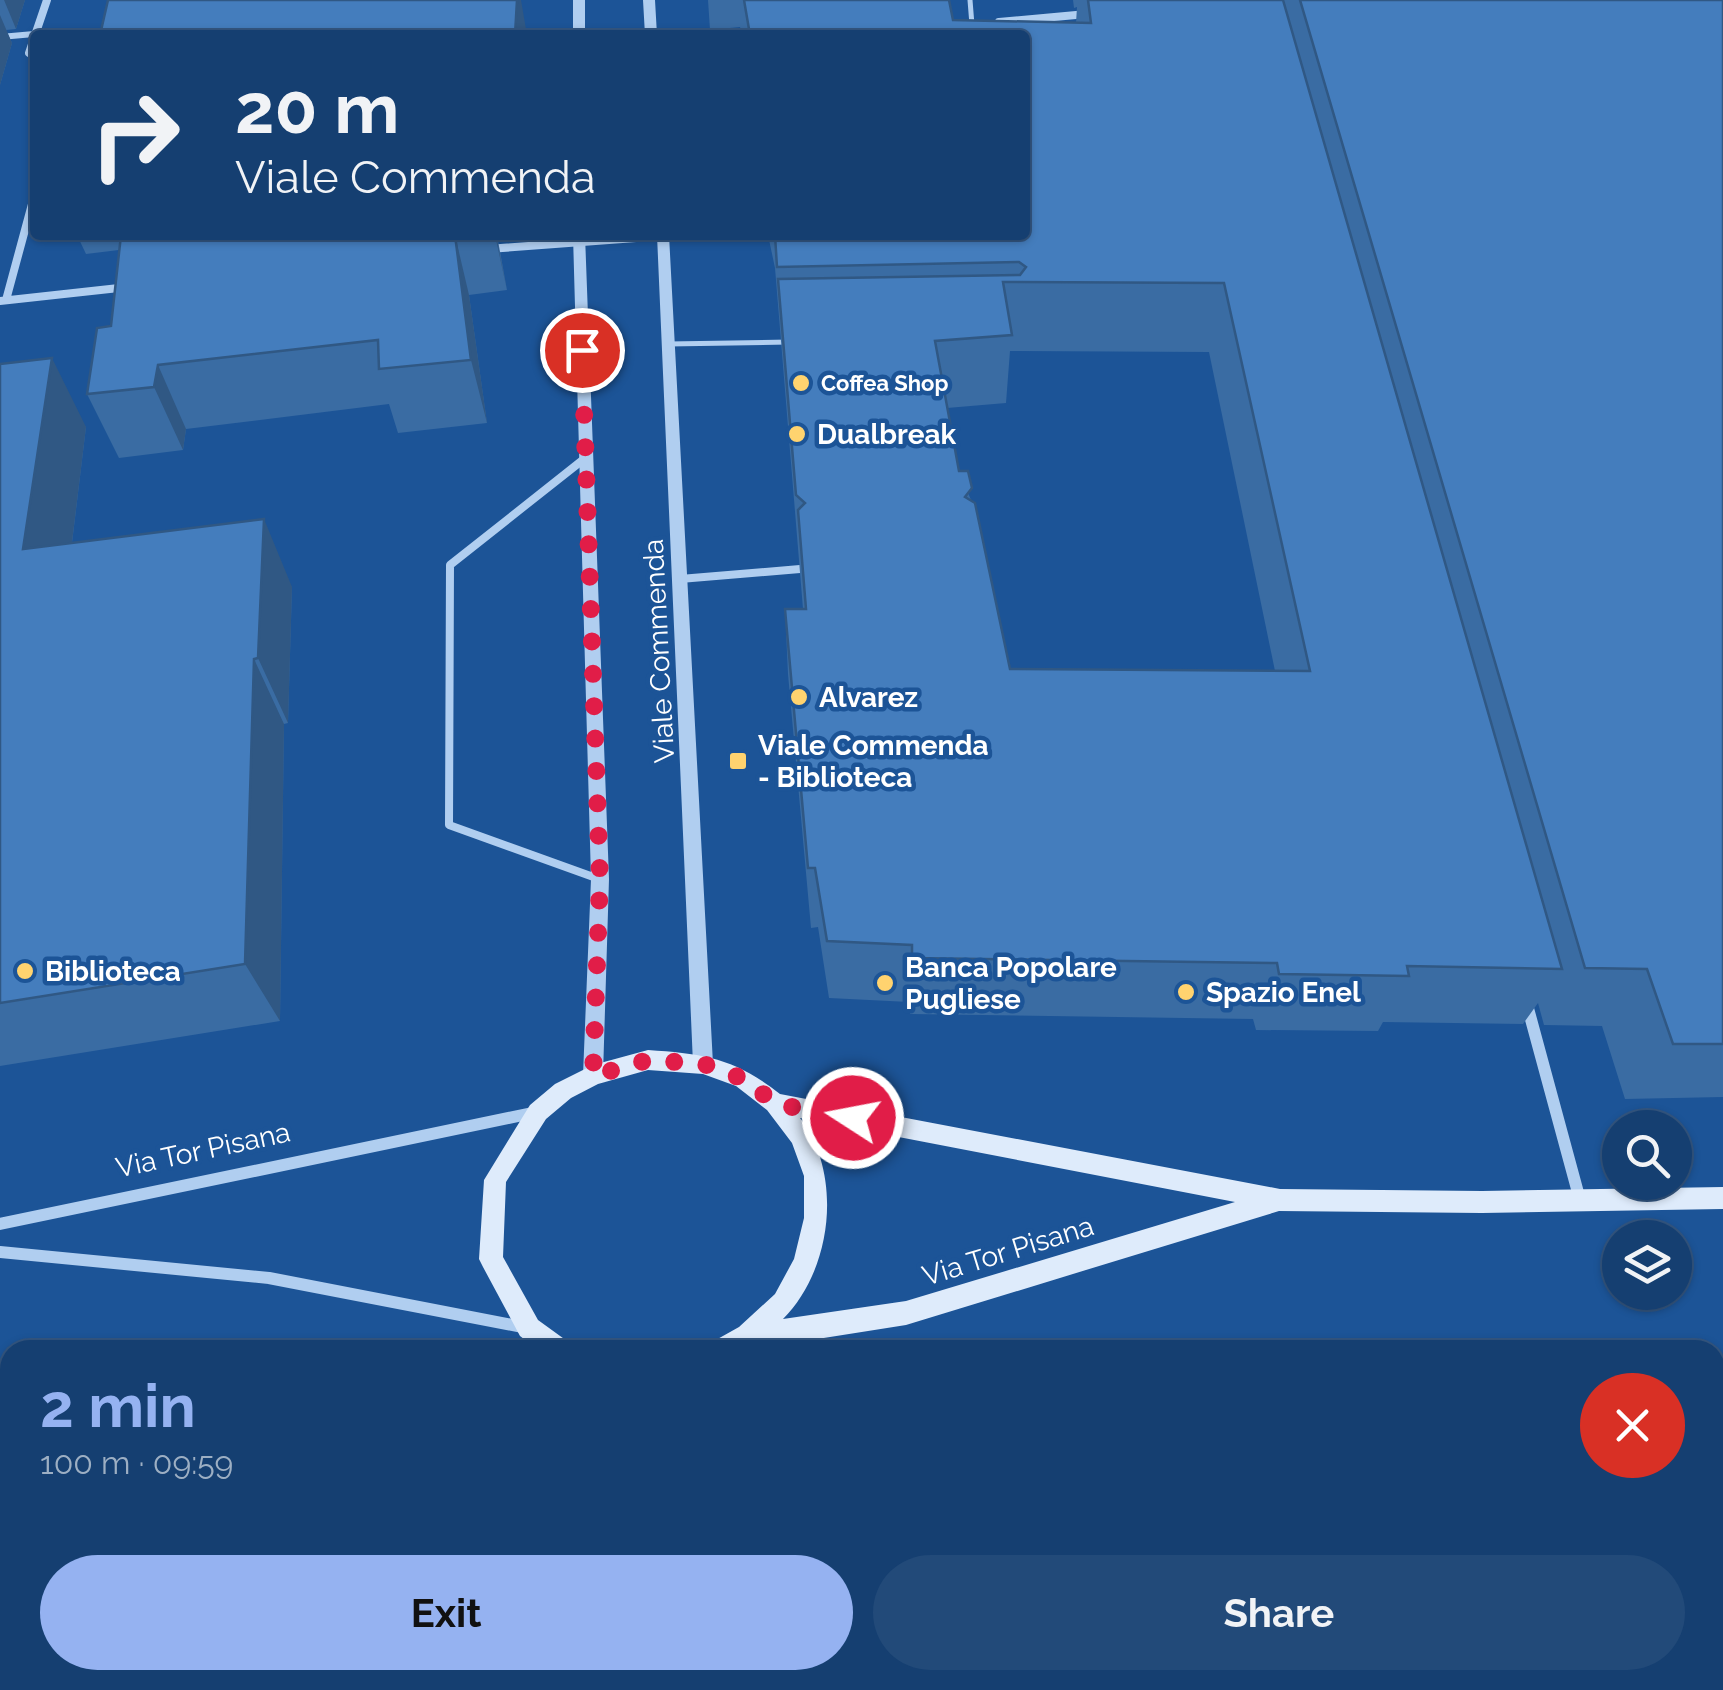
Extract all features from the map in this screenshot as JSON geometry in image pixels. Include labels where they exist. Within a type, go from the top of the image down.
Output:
[{"type":"main road","name":"Via Tor Pisana","points":[[544,1340],[528,1328],[491,1259],[494,1180],[538,1112],[563,1091],[593,1076],[648,1060],[704,1064],[744,1079],[776,1104],[800,1137],[815,1176],[816,1218],[805,1262],[782,1302],[741,1340]]},
{"type":"main road","name":"Via Tor Pisana","points":[[776,1104],[1280,1200],[1723,1198]]},
{"type":"main road","name":"Via Tor Pisana","points":[[748,1336],[906,1313],[1280,1200]]},
{"type":"street","points":[[36,30],[47,0]]},
{"type":"street","points":[[578,0],[579,30]]},
{"type":"street","points":[[649,0],[651,30]]},
{"type":"street","points":[[952,27],[1090,14]]},
{"type":"street","points":[[0,36],[30,34]]},
{"type":"street","points":[[30,210],[3,301],[142,286]]},
{"type":"street","points":[[473,251],[563,240]]},
{"type":"street","points":[[579,240],[600,879],[593,1076]]},
{"type":"street","name":"Viale Commenda","points":[[663,240],[704,1064]]},
{"type":"street","points":[[1522,982],[1580,1200]]},
{"type":"street","name":"Via Tor Pisana","points":[[0,1224],[538,1112]]},
{"type":"street","name":"Via Tor Pisana","points":[[0,1252],[269,1278],[528,1328]]},
{"type":"lane","points":[[970,0],[972,25]]},
{"type":"lane","points":[[668,344],[802,341]]},
{"type":"lane","points":[[584,459],[450,565],[449,825],[600,879]]},
{"type":"lane","points":[[680,579],[800,569]]},
{"type":"building","points":[[108,0],[517,0],[515,30],[101,30]]},
{"type":"building","points":[[744,0],[949,0],[953,20],[1091,23],[1088,0],[1283,0],[1562,969],[1407,966],[1409,976],[1279,974],[1277,963],[912,958],[912,945],[827,941],[815,868],[808,868],[785,609],[806,609],[798,510],[805,503],[796,495],[778,279],[1020,275],[1026,267],[1019,262],[777,267],[775,240],[1030,240],[1030,30],[749,30]],"holes":[[[1003,282],[1224,283],[1310,671],[1010,669],[975,503],[965,497],[972,488],[968,471],[959,471],[935,341],[1012,335]]]},
{"type":"building","points":[[1300,0],[1723,0],[1723,1044],[1673,1044],[1647,969],[1585,968]]},
{"type":"building","points":[[120,240],[456,240],[471,360],[379,369],[378,340],[158,365],[154,387],[87,394],[97,328],[111,326]]},
{"type":"building","points":[[52,358],[23,549],[264,519],[258,658],[254,659],[245,964],[0,1003],[0,364]]},
{"type":"place","name":"Coffea Shop","points":[[801,383]]},
{"type":"place","name":"Dualbreak","points":[[797,434]]},
{"type":"place","name":"Alvarez","points":[[799,697]]},
{"type":"place","name":"Viale Commenda - Biblioteca","points":[[738,761]]},
{"type":"place","name":"Biblioteca","points":[[25,971]]},
{"type":"place","name":"Banca Popolare Pugliese","points":[[885,983]]},
{"type":"place","name":"Spazio Enel","points":[[1186,992]]},
{"type":"route","points":[[582,350],[600,879],[593,1076],[648,1060],[704,1064],[744,1079],[776,1104],[853,1118]]}]
